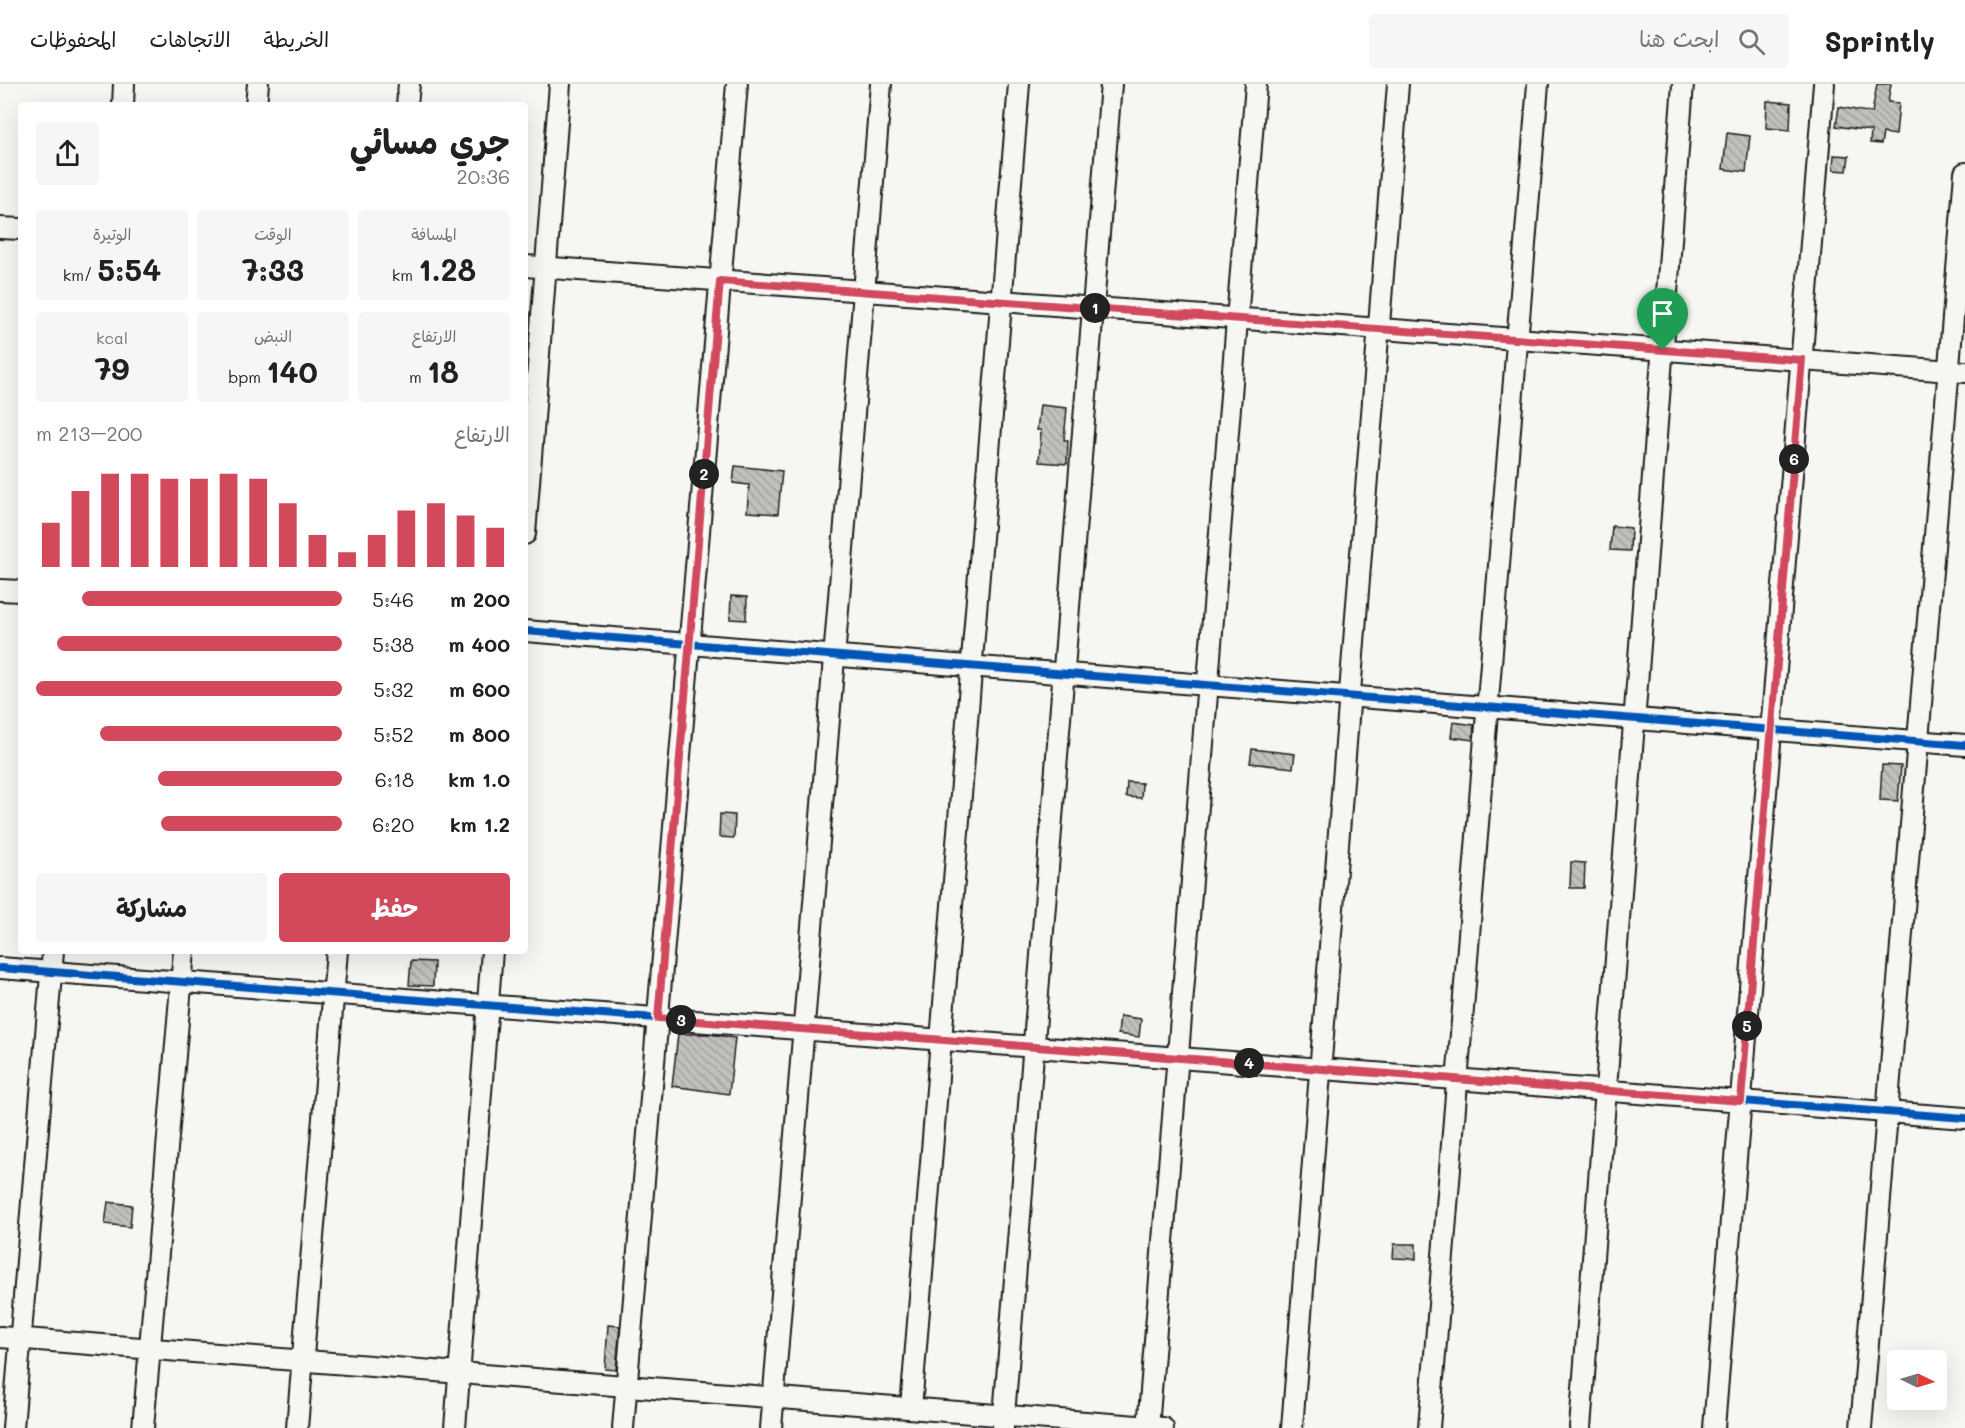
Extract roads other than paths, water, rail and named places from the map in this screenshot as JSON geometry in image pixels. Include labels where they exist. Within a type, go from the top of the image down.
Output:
[{"type":"street","points":[[123,102],[124,84]]},
{"type":"street","points":[[256,102],[258,84]]},
{"type":"street","points":[[407,102],[409,84]]},
{"type":"street","points":[[528,496],[560,84]]},
{"type":"street","points":[[623,1428],[737,84]]},
{"type":"street","points":[[771,1428],[881,84]]},
{"type":"street","points":[[911,1408],[1019,84]]},
{"type":"street","points":[[1004,1422],[1112,84]]},
{"type":"street","points":[[0,1337],[911,1408],[1004,1422],[1153,1428],[1178,1058],[1256,84]]},
{"type":"street","points":[[1292,1428],[1398,84]]},
{"type":"street","points":[[1429,1428],[1538,84]]},
{"type":"street","points":[[1580,1428],[1683,84]]},
{"type":"street","points":[[1714,1428],[1824,84]]},
{"type":"street","points":[[1861,1428],[1918,741],[1957,371],[1965,173]]},
{"type":"street","points":[[0,228],[18,229]]},
{"type":"street","points":[[528,266],[1957,371]]},
{"type":"street","points":[[0,590],[18,591]]},
{"type":"street","points":[[528,631],[1965,745]]},
{"type":"street","points":[[13,1428],[53,954]]},
{"type":"street","points":[[143,1428],[184,954]]},
{"type":"street","points":[[297,1428],[337,954]]},
{"type":"street","points":[[454,1428],[492,954]]},
{"type":"street","points":[[0,968],[1965,1118]]}]
